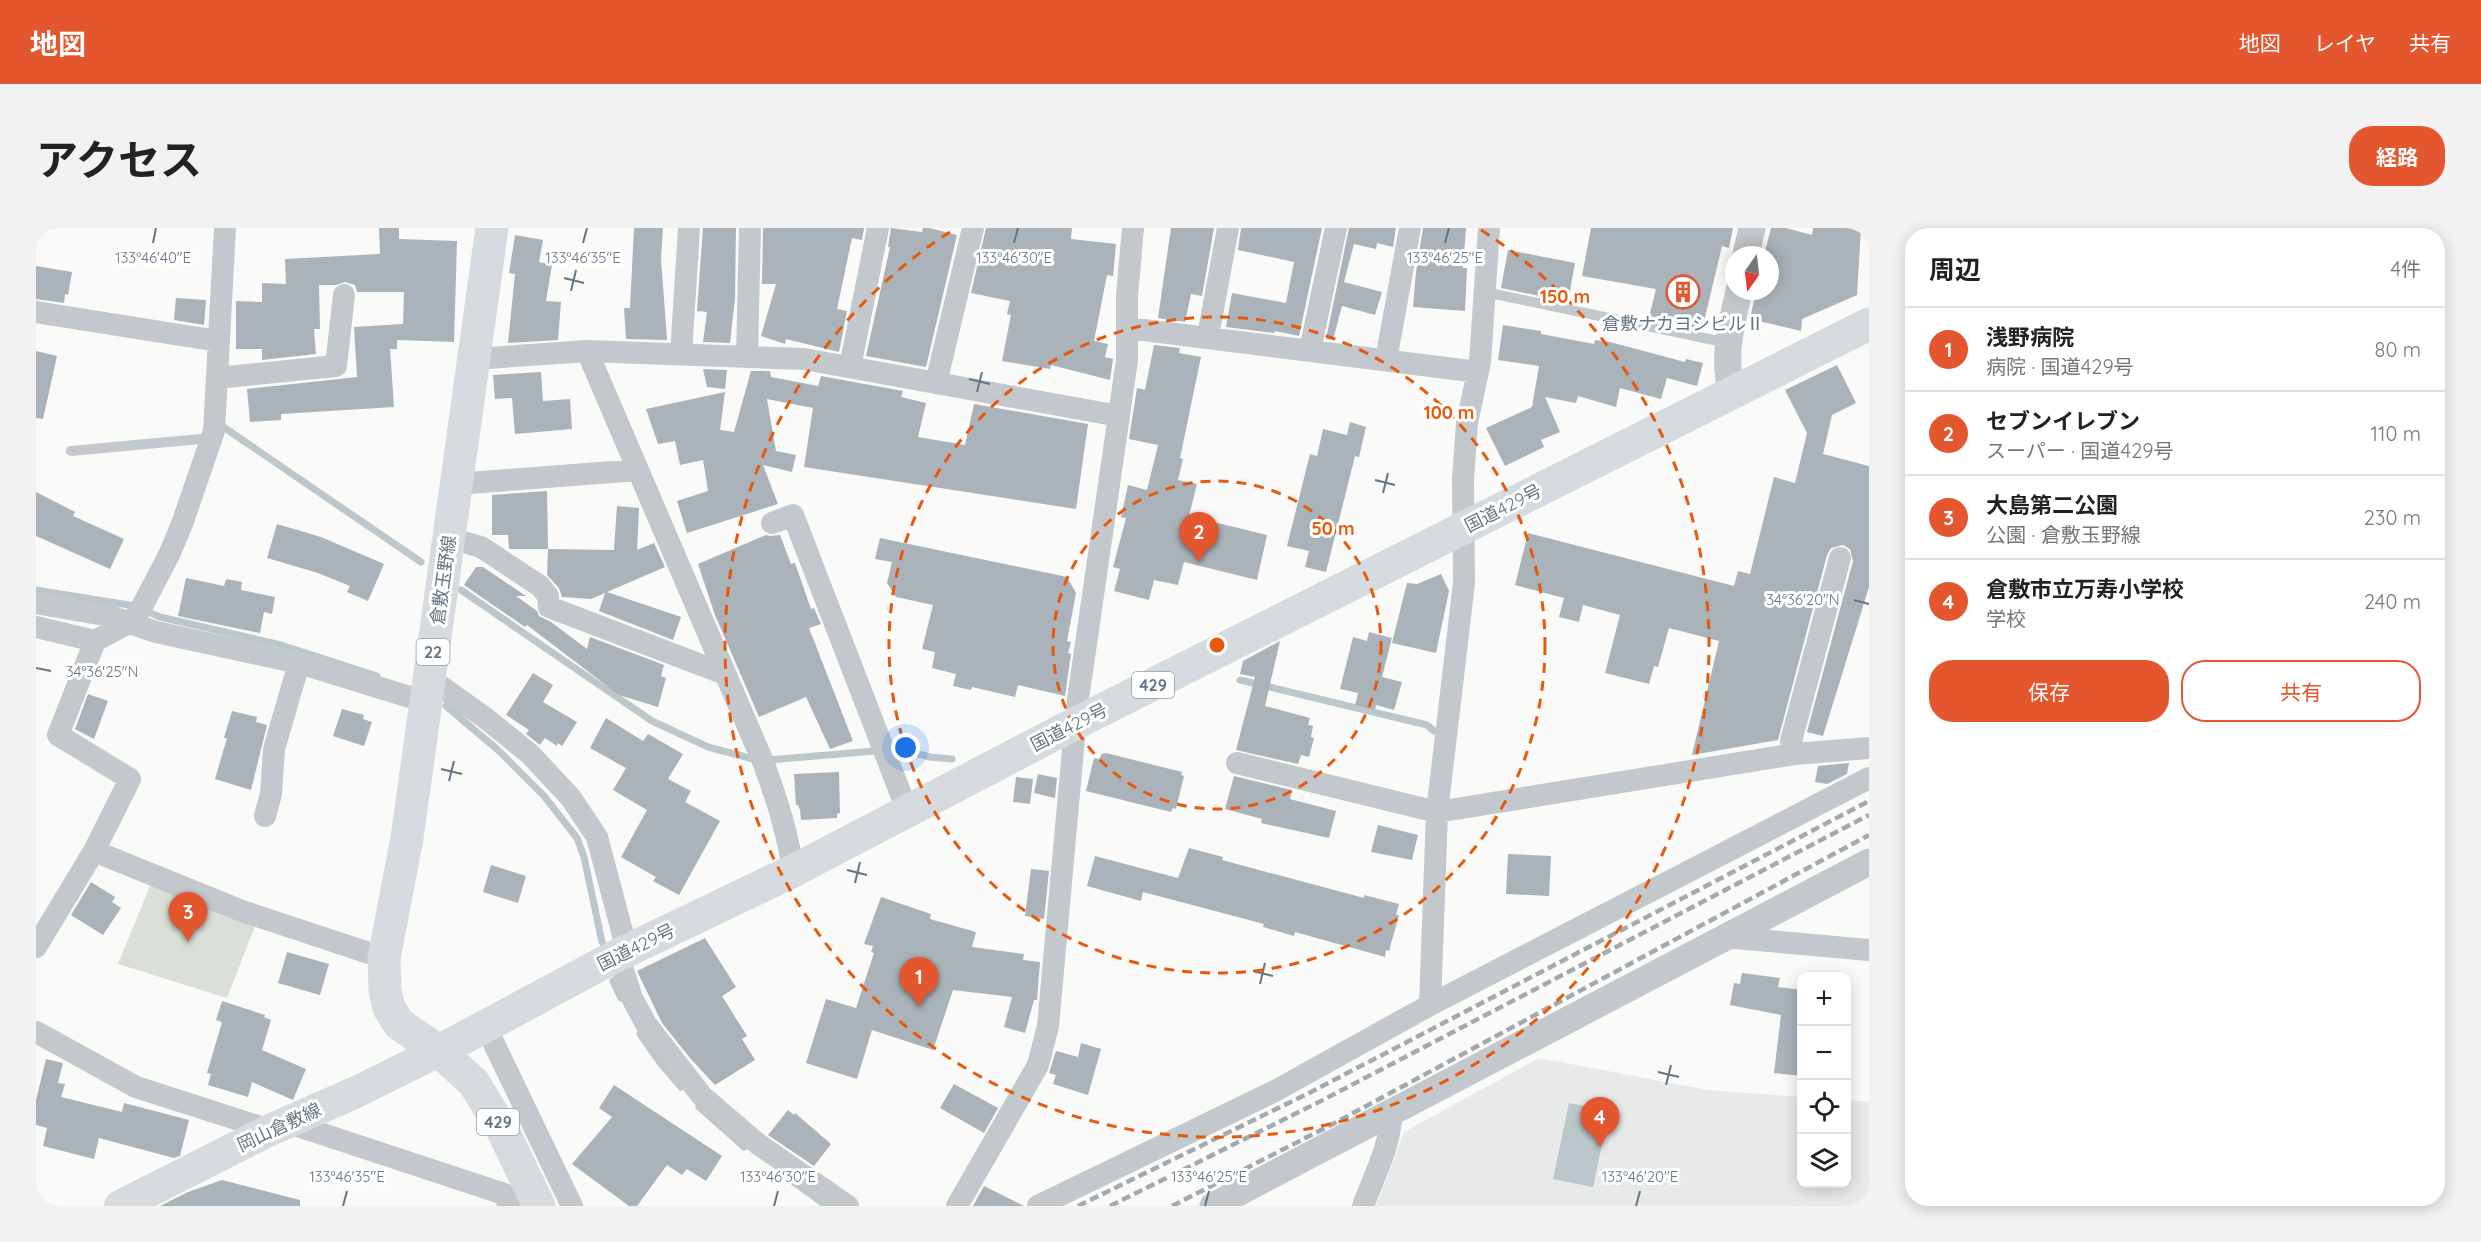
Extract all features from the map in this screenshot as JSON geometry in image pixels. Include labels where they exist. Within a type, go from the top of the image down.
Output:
[{"type":"main road","name":"倉敷玉野線","points":[[439,1050],[399,1024],[389,1008],[385,990],[384,958],[407,838],[492,228]]},
{"type":"main road","name":"国道429号","points":[[439,1050],[623,953],[793,871],[1076,723],[1869,324]]},
{"type":"main road","name":"岡山倉敷線","points":[[120,1206],[278,1126],[354,1093],[439,1050]]},
{"type":"main road","name":"429","points":[[439,1050],[474,1083],[502,1129],[539,1206]]},
{"type":"street","points":[[36,947],[94,851],[130,780],[58,735],[95,640],[137,614],[169,555],[212,438],[223,378],[218,341],[225,228]]},
{"type":"street","points":[[681,354],[689,228]]},
{"type":"street","points":[[747,357],[750,228]]},
{"type":"street","points":[[850,367],[879,228]]},
{"type":"street","points":[[936,383],[972,228]]},
{"type":"street","points":[[957,1206],[1038,1065],[1048,1026],[1076,723],[1127,360],[1127,296],[1133,228]]},
{"type":"street","points":[[1208,336],[1228,228]]},
{"type":"street","points":[[1310,350],[1336,228]]},
{"type":"street","points":[[1386,360],[1410,228]]},
{"type":"street","points":[[1430,1005],[1437,812],[1464,583],[1462,528],[1467,423],[1478,372],[1489,228]]},
{"type":"street","points":[[1748,246],[1752,228]]},
{"type":"street","points":[[223,378],[336,366],[344,295]]},
{"type":"street","points":[[1732,393],[1726,372],[1728,343],[1737,300]]},
{"type":"street","points":[[36,312],[218,341]]},
{"type":"street","points":[[1128,328],[1208,336],[1478,372]]},
{"type":"street","points":[[587,351],[762,759],[787,834],[793,871]]},
{"type":"street","points":[[474,359],[587,351],[804,358],[1119,416]]},
{"type":"street","points":[[456,484],[638,470]]},
{"type":"street","points":[[772,523],[793,515],[907,810]]},
{"type":"street","points":[[449,538],[481,547],[540,586],[548,596],[549,607],[725,674]]},
{"type":"street","points":[[1793,749],[1840,558]]},
{"type":"street","points":[[36,603],[110,616],[137,614],[156,632],[428,690],[484,717],[530,754],[572,798],[597,837],[632,998],[646,1024],[702,1096],[758,1144],[848,1206]]},
{"type":"street","points":[[36,627],[95,640]]},
{"type":"street","points":[[265,816],[271,794],[274,749],[299,663]]},
{"type":"street","points":[[1237,763],[1437,812],[1793,749],[1869,748]]},
{"type":"street","points":[[1038,1206],[1275,1091],[1430,1005],[1869,778]]},
{"type":"street","points":[[94,851],[242,910],[384,958]]},
{"type":"street","points":[[1213,1206],[1869,862]]},
{"type":"street","points":[[1723,937],[1869,950]]},
{"type":"street","points":[[485,1025],[572,1206]]},
{"type":"street","points":[[36,1032],[136,1087],[278,1126],[504,1194],[509,1206]]},
{"type":"street","points":[[1363,1206],[1383,1159],[1391,1129],[1392,1112]]},
{"type":"lane","points":[[1485,292],[1728,343]]},
{"type":"lane","points":[[71,452],[212,438]]},
{"type":"shaded area","points":[[152,881],[257,921],[227,998],[118,964]]},
{"type":"shaded area","points":[[1539,1058],[1708,1090],[1797,1097],[1797,1188],[1851,1188],[1851,1100],[1869,1102],[1869,1206],[1376,1206],[1404,1132]]},
{"type":"shaded area","points":[[1569,1103],[1609,1111],[1593,1187],[1553,1179]]},
{"type":"building","points":[[379,228],[399,228],[399,239],[457,241],[454,342],[397,340],[397,349],[390,349],[394,407],[281,414],[281,420],[250,422],[247,389],[357,377],[354,327],[403,324],[404,292],[357,292],[355,285],[345,282],[336,285],[319,285],[320,329],[314,329],[316,354],[262,360],[262,349],[236,349],[236,301],[262,302],[262,283],[286,284],[285,259],[380,254]]},
{"type":"building","points":[[634,228],[663,228],[661,259],[667,340],[626,339],[624,308],[630,308]]},
{"type":"building","points":[[703,228],[736,228],[735,298],[730,343],[703,342],[707,312],[697,311]]},
{"type":"building","points":[[763,228],[864,228],[862,240],[852,238],[837,309],[847,311],[839,352],[786,339],[785,344],[761,336],[776,284],[762,284]]},
{"type":"building","points":[[891,228],[922,232],[923,228],[929,228],[957,235],[926,367],[866,356],[890,247],[888,247]]},
{"type":"building","points":[[986,228],[1072,228],[1071,239],[1116,244],[1113,276],[1107,275],[1094,341],[1108,344],[1105,357],[1113,359],[1110,380],[1051,365],[1050,369],[1002,361],[1011,315],[1007,314],[1010,301],[971,293]]},
{"type":"building","points":[[1171,228],[1214,228],[1202,296],[1191,294],[1185,322],[1158,318]]},
{"type":"building","points":[[1241,228],[1322,228],[1299,336],[1275,331],[1274,333],[1226,327],[1232,293],[1286,303],[1294,262],[1238,250]]},
{"type":"building","points":[[1349,228],[1396,228],[1393,247],[1377,243],[1376,249],[1354,244],[1344,282],[1382,292],[1375,315],[1342,306],[1333,340],[1326,339]]},
{"type":"building","points":[[1423,228],[1466,228],[1463,268],[1467,268],[1465,311],[1413,307]]},
{"type":"building","points":[[1591,228],[1733,228],[1729,246],[1722,246],[1702,330],[1649,317],[1656,289],[1582,276]]},
{"type":"building","points":[[1771,228],[1786,228],[1812,235],[1813,228],[1861,228],[1857,295],[1802,319],[1801,331],[1750,319],[1754,300],[1779,300],[1779,246],[1766,246]]},
{"type":"building","points":[[515,235],[543,240],[539,262],[552,265],[546,301],[561,302],[558,340],[508,343],[515,274],[509,273]]},
{"type":"building","points":[[1508,250],[1575,263],[1568,302],[1501,288]]},
{"type":"building","points":[[36,266],[72,272],[68,295],[65,294],[64,303],[36,299]]},
{"type":"building","points":[[176,298],[206,300],[204,325],[174,320]]},
{"type":"building","points":[[1503,325],[1541,331],[1541,334],[1594,344],[1595,340],[1610,342],[1685,362],[1686,359],[1703,363],[1697,386],[1667,378],[1661,399],[1620,388],[1616,407],[1578,396],[1576,403],[1545,397],[1560,432],[1541,440],[1544,447],[1505,466],[1486,428],[1532,407],[1539,366],[1498,360]]},
{"type":"building","points":[[1154,345],[1180,348],[1179,353],[1201,357],[1180,458],[1183,459],[1178,480],[1197,484],[1189,516],[1267,535],[1257,580],[1184,562],[1178,585],[1154,580],[1149,600],[1114,591],[1120,569],[1113,567],[1126,518],[1121,517],[1128,485],[1147,490],[1158,445],[1129,439],[1137,388],[1145,390]]},
{"type":"building","points":[[36,351],[57,356],[43,419],[36,418]]},
{"type":"building","points":[[1837,365],[1856,403],[1832,415],[1823,454],[1869,466],[1869,587],[1823,736],[1807,732],[1853,561],[1850,549],[1843,545],[1831,548],[1827,555],[1778,740],[1692,755],[1719,641],[1669,628],[1658,667],[1654,666],[1649,684],[1605,673],[1620,615],[1583,605],[1579,622],[1559,617],[1564,598],[1515,585],[1528,533],[1734,586],[1738,571],[1750,574],[1774,477],[1795,483],[1807,433],[1785,390]]},
{"type":"building","points":[[703,369],[727,370],[725,389],[707,387]]},
{"type":"building","points":[[751,371],[770,371],[771,377],[818,386],[821,376],[903,391],[901,397],[926,403],[918,437],[965,445],[974,404],[1088,424],[1076,509],[804,467],[813,408],[767,399],[776,451],[796,455],[792,472],[763,465],[778,504],[687,533],[677,501],[708,491],[703,460],[680,465],[675,441],[658,444],[646,409],[725,392],[720,430],[734,432]]},
{"type":"building","points":[[541,372],[543,401],[570,399],[572,429],[515,434],[512,398],[495,399],[493,375]]},
{"type":"building","points":[[1350,422],[1366,427],[1359,457],[1355,456],[1326,572],[1305,567],[1309,551],[1287,546],[1310,454],[1317,456],[1323,429],[1347,435]]},
{"type":"building","points":[[547,491],[548,549],[509,549],[508,535],[492,535],[492,495]]},
{"type":"building","points":[[36,492],[75,512],[73,516],[124,539],[110,569],[36,536]]},
{"type":"building","points":[[617,506],[639,508],[637,550],[654,543],[665,567],[607,592],[681,617],[673,640],[599,611],[605,593],[591,599],[562,597],[559,588],[547,575],[548,549],[614,550]]},
{"type":"building","points":[[277,524],[321,537],[384,564],[368,601],[347,592],[350,586],[318,573],[267,558]]},
{"type":"building","points":[[766,535],[780,535],[791,564],[795,563],[811,609],[814,608],[821,624],[809,628],[853,741],[830,749],[806,697],[759,717],[715,615],[698,564]]},
{"type":"building","points":[[880,538],[1067,577],[1076,593],[1067,641],[1071,642],[1068,653],[1071,654],[1065,696],[1018,685],[1015,697],[972,687],[971,690],[953,686],[956,674],[932,668],[935,652],[922,649],[933,605],[896,597],[887,583],[892,562],[875,559]]},
{"type":"building","points":[[476,567],[483,567],[526,596],[516,596],[537,611],[539,616],[551,622],[587,649],[590,637],[664,665],[661,676],[666,678],[658,707],[619,695],[527,625],[525,627],[464,585]]},
{"type":"building","points":[[1441,574],[1449,591],[1436,653],[1392,643],[1407,583],[1417,584]]},
{"type":"building","points":[[186,578],[224,586],[226,579],[242,582],[241,590],[275,597],[272,614],[264,612],[260,633],[178,616]]},
{"type":"building","points":[[1369,632],[1392,638],[1382,677],[1402,682],[1394,710],[1376,705],[1375,710],[1355,705],[1358,693],[1340,689],[1353,637],[1367,641]]},
{"type":"building","points":[[1280,641],[1265,706],[1310,718],[1308,725],[1313,726],[1311,737],[1314,738],[1309,757],[1301,755],[1298,764],[1236,750],[1255,677],[1240,674],[1243,661]]},
{"type":"building","points":[[533,673],[553,685],[543,702],[577,722],[562,746],[558,743],[557,746],[545,738],[540,745],[526,734],[529,730],[506,715]]},
{"type":"building","points":[[88,694],[108,701],[94,739],[75,729]]},
{"type":"building","points":[[342,709],[364,715],[363,719],[372,722],[364,746],[333,736]]},
{"type":"building","points":[[232,711],[257,717],[256,722],[267,725],[251,790],[215,779]]},
{"type":"building","points":[[606,718],[643,741],[648,734],[683,754],[668,779],[691,791],[685,802],[720,821],[679,895],[653,881],[656,877],[621,857],[647,810],[613,790],[626,768],[590,748]]},
{"type":"building","points":[[1106,753],[1182,772],[1181,775],[1184,776],[1176,809],[1173,808],[1171,812],[1086,791],[1094,758],[1099,759],[1102,754]]},
{"type":"building","points":[[1849,763],[1847,774],[1827,784],[1815,782],[1818,766]]},
{"type":"building","points":[[839,772],[840,813],[837,814],[837,818],[801,820],[800,810],[796,805],[794,774]]},
{"type":"building","points":[[1038,774],[1057,778],[1055,798],[1034,793]]},
{"type":"building","points":[[1234,776],[1292,790],[1290,799],[1336,811],[1329,838],[1261,823],[1262,819],[1225,809]]},
{"type":"building","points":[[1016,777],[1033,779],[1030,804],[1013,802]]},
{"type":"building","points":[[1378,825],[1418,835],[1412,860],[1371,852]]},
{"type":"building","points":[[1189,848],[1223,857],[1222,860],[1364,898],[1364,895],[1399,904],[1396,915],[1399,915],[1389,951],[1386,950],[1385,957],[1295,932],[1294,936],[1263,927],[1264,924],[1143,892],[1141,901],[1087,886],[1095,856],[1178,878]]},
{"type":"building","points":[[1508,854],[1551,856],[1549,896],[1506,894]]},
{"type":"building","points":[[491,865],[526,876],[518,903],[483,892]]},
{"type":"building","points":[[1031,869],[1049,871],[1044,919],[1025,916]]},
{"type":"building","points":[[91,882],[115,897],[112,902],[121,908],[103,935],[71,915]]},
{"type":"building","points":[[881,897],[931,914],[930,919],[976,932],[972,947],[1024,954],[1023,960],[1040,962],[1037,1000],[1034,1000],[1025,1033],[1004,1027],[1012,997],[953,990],[933,1050],[872,1030],[857,1079],[806,1063],[826,999],[856,1008],[874,953],[871,952],[873,946],[864,944]]},
{"type":"building","points":[[705,938],[736,987],[722,996],[747,1036],[742,1039],[755,1060],[715,1085],[662,1023],[637,971]]},
{"type":"building","points":[[287,952],[329,964],[320,995],[278,983]]},
{"type":"building","points":[[1742,973],[1780,978],[1778,987],[1797,989],[1797,1075],[1774,1073],[1781,1015],[1730,1005],[1734,983],[1740,984]]},
{"type":"building","points":[[222,1001],[265,1015],[264,1017],[271,1020],[262,1050],[306,1069],[293,1100],[252,1082],[248,1097],[208,1085],[211,1074],[207,1073],[222,1022],[216,1020]]},
{"type":"building","points":[[1081,1043],[1101,1049],[1088,1095],[1053,1084],[1056,1075],[1049,1073],[1056,1051],[1078,1057]]},
{"type":"building","points":[[46,1059],[63,1063],[58,1083],[65,1084],[61,1097],[122,1112],[124,1103],[189,1120],[180,1156],[174,1158],[99,1138],[94,1159],[43,1146],[47,1128],[36,1125],[36,1100]]},
{"type":"building","points":[[954,1084],[998,1108],[984,1133],[940,1108]]},
{"type":"building","points":[[614,1085],[722,1156],[706,1181],[687,1169],[682,1175],[667,1165],[637,1206],[629,1206],[572,1164],[612,1117],[599,1108]]},
{"type":"building","points":[[788,1110],[794,1115],[795,1113],[831,1144],[814,1166],[768,1135]]},
{"type":"building","points":[[222,1180],[300,1200],[300,1206],[160,1206],[188,1192]]},
{"type":"building","points":[[984,1186],[1024,1206],[973,1206]]},
{"type":"waterway","points":[[222,424],[421,562]]},
{"type":"waterway","points":[[36,590],[135,606],[160,617],[281,645],[377,676]]},
{"type":"waterway","points":[[461,590],[652,721],[708,747],[757,760]]},
{"type":"waterway","points":[[1240,680],[1427,725],[1434,731]]},
{"type":"waterway","points":[[446,706],[498,750],[544,796],[577,838],[584,857],[602,942]]},
{"type":"waterway","points":[[768,760],[899,749],[930,757],[952,759]]},
{"type":"waterway","points":[[613,981],[621,998]]},
{"type":"waterway","points":[[640,1034],[681,1087]]},
{"type":"waterway","points":[[699,1107],[744,1147]]},
{"type":"waterway","points":[[785,1176],[827,1206]]},
{"type":"railway","points":[[1078,1206],[1311,1092],[1869,801]]},
{"type":"railway","points":[[1110,1206],[1317,1103],[1869,815]]},
{"type":"railway","points":[[1172,1206],[1331,1125],[1869,835]]},
{"type":"place","name":"倉敷ナカヨシビルⅡ","points":[[1683,292]]},
{"type":"place","name":"セブンイレブン","points":[[1199,562]]},
{"type":"place","name":"大島第二公園","points":[[188,942]]},
{"type":"place","name":"浅野病院","points":[[919,1007]]},
{"type":"place","name":"倉敷市立万寿小学校","points":[[1600,1147]]}]
